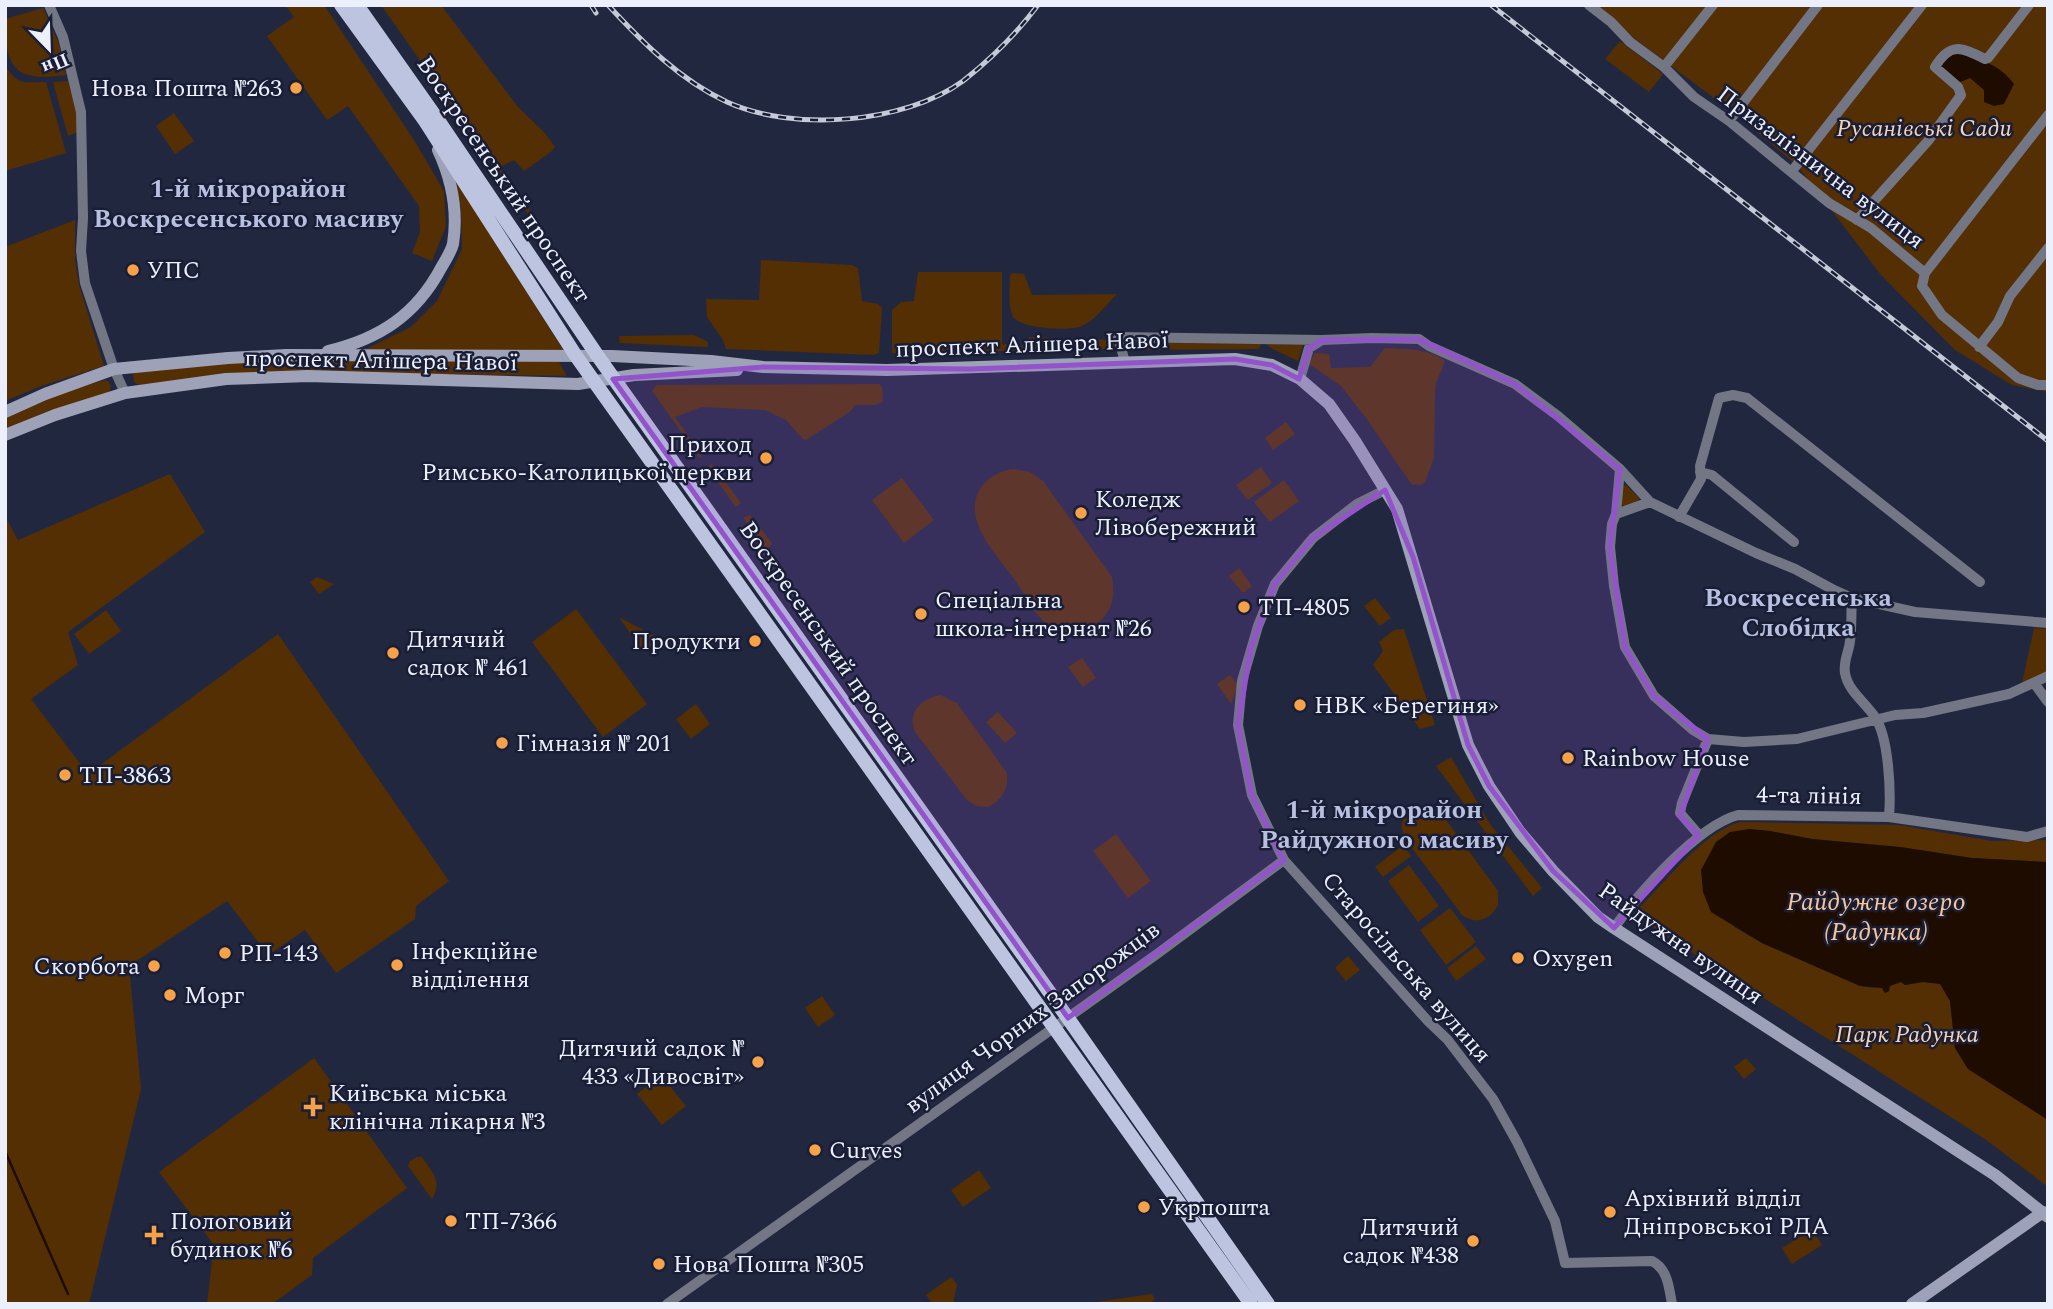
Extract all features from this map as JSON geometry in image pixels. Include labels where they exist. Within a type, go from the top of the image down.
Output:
[{"type":"main road","name":"Воскресенський проспект","points":[[341,5],[425,121],[576,356],[1251,1304]]},
{"type":"main road","name":"Воскресенський проспект","points":[[357,5],[446,131],[613,379],[1268,1304]]},
{"type":"street","points":[[49,5],[63,37],[81,112],[82,260],[85,283],[114,369],[125,393]]},
{"type":"street","name":"Призалізнична вулиця","points":[[1589,5],[1602,9],[1630,42],[1664,67],[1694,97],[1729,121],[1829,203],[1871,228],[1925,273],[1922,286],[1937,307],[1979,347],[2018,378],[2038,385],[2048,385]]},
{"type":"street","points":[[1664,67],[1713,5]]},
{"type":"street","points":[[1729,121],[1818,5]]},
{"type":"street","points":[[1792,171],[1922,5]]},
{"type":"street","points":[[1857,220],[1928,141],[1961,95],[1958,87],[1935,67],[1942,55],[1953,48],[1968,50],[1984,59],[1988,58],[2029,5]]},
{"type":"street","points":[[1925,273],[2048,115]]},
{"type":"street","points":[[309,355],[354,345],[404,318],[432,284],[453,247],[453,192],[447,170],[425,121]]},
{"type":"street","points":[[1979,347],[1998,322],[2010,296],[2048,248]]},
{"type":"street","points":[[1125,362],[1118,337],[1419,339],[1515,384],[1620,469],[1650,502],[1852,598],[1915,612],[2048,623]]},
{"type":"street","points":[[1300,379],[1309,348],[1322,340]]},
{"type":"street","name":"проспект Алішера Навої","points":[[5,412],[114,369],[228,358],[309,355],[597,355],[710,361],[763,367],[970,369],[1235,359],[1272,365],[1300,379]]},
{"type":"street","points":[[226,379],[218,376],[215,368],[228,358]]},
{"type":"street","name":"проспект Алішера Навої","points":[[5,435],[55,415],[125,393],[226,379],[309,376],[596,382],[634,375],[712,373],[763,367]]},
{"type":"street","name":"Райдужна вулиця","points":[[1300,379],[1329,404],[1397,509],[1468,746],[1489,786],[1520,832],[1553,871],[1598,918],[1995,1175],[2045,1214]]},
{"type":"street","points":[[1679,517],[1701,479],[1700,472],[1719,398],[1733,395],[1747,398],[1980,582]]},
{"type":"street","points":[[1620,469],[1610,547],[1625,647],[1654,696],[1693,730],[1708,738],[1744,742],[1797,739],[1877,719],[1923,713],[2009,694],[2048,676]]},
{"type":"street","points":[[1700,472],[1712,475],[1794,542]]},
{"type":"street","name":"Старосільська вулиця","points":[[1385,490],[1357,504],[1313,538],[1275,584],[1251,648],[1242,681],[1238,726],[1252,795],[1284,860],[1447,1039],[1493,1099],[1555,1221],[1565,1263],[1653,1261],[1667,1278],[1672,1304]]},
{"type":"street","points":[[1616,514],[1650,502]]},
{"type":"street","points":[[1852,598],[1850,643],[1844,661],[1844,672],[1855,694],[1877,719],[1883,732],[1888,817]]},
{"type":"street","points":[[2034,683],[2048,702]]},
{"type":"street","points":[[1699,835],[1680,813],[1708,738]]},
{"type":"street","name":"4-та лінія","points":[[1614,928],[1629,907],[1699,835],[1727,818],[1738,815],[1888,817],[2027,837],[2048,831]]},
{"type":"street","name":"вулиця Чорних Запорожців","points":[[667,1304],[1284,860]]},
{"type":"street","points":[[1912,1304],[2045,1214]]},
{"type":"highlighted area","points":[[1419,339],[1515,384],[1620,469],[1610,547],[1625,647],[1654,696],[1708,739],[1680,816],[1699,835],[1614,928],[1553,871],[1489,786],[1468,745],[1413,557],[1385,490],[1313,538],[1275,584],[1251,648],[1238,725],[1252,795],[1284,860],[1068,1018],[613,379],[763,367],[970,369],[1235,359],[1272,365],[1299,379],[1309,348],[1322,340]]},
{"type":"green space","points":[[285,5],[324,5],[414,140],[444,191],[446,226],[432,261],[412,253],[420,232],[419,206],[348,106],[327,120],[267,36],[294,17]]},
{"type":"green space","points":[[381,5],[441,5],[518,107],[545,133],[555,147],[524,171],[514,160],[500,167],[538,222],[536,225]]},
{"type":"green space","name":"Русанівські Сади","points":[[1597,5],[2048,5],[2048,392],[2012,385],[1955,350],[1881,275],[1797,165],[1734,113],[1635,39]]},
{"type":"green space","points":[[43,8],[58,41],[66,75],[49,77],[25,74],[11,61],[5,19]]},
{"type":"green space","points":[[1620,41],[1663,74],[1649,92],[1605,59]]},
{"type":"green space","points":[[5,65],[18,80],[46,82],[66,153],[5,171]]},
{"type":"green space","points":[[68,81],[76,110],[78,132],[68,136],[53,82]]},
{"type":"green space","points":[[174,113],[194,141],[175,154],[156,126]]},
{"type":"green space","points":[[456,181],[564,351],[362,351],[411,327],[437,301],[462,249],[461,210]]},
{"type":"green space","points":[[340,212],[344,221],[326,229],[321,220]]},
{"type":"green space","points":[[75,220],[75,261],[79,285],[104,366],[41,386],[5,401],[5,247]]},
{"type":"green space","points":[[761,260],[852,265],[858,268],[862,301],[878,304],[882,308],[879,353],[874,355],[726,349],[707,317],[706,299],[759,300]]},
{"type":"green space","points":[[918,272],[1002,272],[1002,344],[1024,346],[1029,337],[1112,340],[1116,343],[1112,349],[892,353],[892,310],[901,302],[914,301]]},
{"type":"green space","points":[[1012,273],[1024,274],[1032,295],[1117,294],[1095,317],[1079,327],[1053,329],[1032,326],[1016,320],[1012,315],[1009,296]]},
{"type":"green space","points":[[694,335],[708,342],[708,347],[620,343],[619,336]]},
{"type":"green space","points":[[1135,344],[1261,344],[1259,349],[1137,350]]},
{"type":"green space","points":[[1267,344],[1303,345],[1298,361]]},
{"type":"green space","points":[[1385,348],[1424,351],[1445,361],[1435,391],[1434,458],[1425,482],[1419,486],[1412,485],[1341,386],[1309,364],[1315,353],[1329,354],[1331,368],[1370,367]]},
{"type":"green space","points":[[239,360],[559,362],[566,376],[310,372],[139,385],[134,382],[133,374],[138,371]]},
{"type":"green space","points":[[105,380],[111,387],[109,392],[44,413],[5,430],[5,416],[60,393]]},
{"type":"green space","points":[[879,384],[882,387],[883,402],[875,405],[855,405],[851,411],[806,440],[786,420],[765,410],[702,407],[675,417],[698,450],[704,453],[700,458],[652,391],[657,385]]},
{"type":"green space","points":[[1286,422],[1295,434],[1273,450],[1265,438]]},
{"type":"green space","points":[[712,464],[741,503],[736,507],[707,467]]},
{"type":"green space","points":[[1261,467],[1272,483],[1248,500],[1236,485]]},
{"type":"green space","points":[[1014,469],[1030,472],[1043,481],[1112,577],[1113,595],[1110,607],[1104,617],[1090,628],[1067,632],[1055,629],[1043,620],[983,536],[975,511],[976,498],[989,479],[1000,472]]},
{"type":"green space","points":[[170,474],[205,532],[68,632],[78,665],[31,699],[88,774],[278,634],[449,881],[416,906],[415,919],[336,973],[305,930],[268,955],[227,901],[129,966],[141,1089],[89,1304],[5,1304],[5,516],[18,540]]},
{"type":"green space","points":[[902,478],[934,520],[904,543],[872,500]]},
{"type":"green space","points":[[1284,480],[1299,501],[1270,522],[1254,502]]},
{"type":"green space","points":[[1626,485],[1639,498],[1638,502],[1624,506],[1620,503],[1621,487]]},
{"type":"green space","points":[[750,515],[772,543],[768,549],[743,518]]},
{"type":"green space","points":[[1239,568],[1252,586],[1243,593],[1229,576]]},
{"type":"green space","points":[[317,577],[334,584],[319,594],[310,582]]},
{"type":"green space","points":[[1375,598],[1391,618],[1380,626],[1364,606]]},
{"type":"green space","points":[[576,609],[647,704],[603,737],[532,642]]},
{"type":"green space","points":[[106,610],[121,631],[89,654],[74,634]]},
{"type":"green space","points":[[619,617],[662,640],[643,652]]},
{"type":"green space","points":[[2034,628],[2048,629],[2048,671],[2022,683]]},
{"type":"green space","points":[[1404,629],[1435,725],[1420,729],[1373,665],[1383,651],[1379,642],[1394,630]]},
{"type":"green space","points":[[1082,658],[1096,678],[1083,687],[1068,667]]},
{"type":"green space","points":[[1230,675],[1238,685],[1231,704],[1217,684]]},
{"type":"green space","points":[[940,695],[957,703],[1007,773],[1004,793],[988,807],[976,806],[967,800],[915,732],[913,718],[917,708]]},
{"type":"green space","points":[[696,704],[710,724],[691,739],[676,719]]},
{"type":"green space","points":[[998,712],[1017,733],[1005,743],[986,722]]},
{"type":"green space","points":[[1451,757],[1490,824],[1542,888],[1533,896],[1436,766]]},
{"type":"green space","points":[[1418,806],[1429,806],[1441,813],[1498,891],[1498,905],[1487,917],[1473,920],[1462,915],[1406,840],[1402,829],[1403,820]]},
{"type":"green space","name":"Парк Радунка","points":[[1740,822],[1899,825],[1992,841],[2048,840],[2048,862],[1972,858],[1749,829],[1734,927],[1762,943],[1860,986],[1873,988],[1901,982],[1905,985],[1923,982],[1941,984],[1950,1001],[1955,1048],[1968,1069],[2048,1120],[2048,1187],[1985,1139],[1635,916],[1641,906],[1700,846],[1727,827]]},
{"type":"green space","points":[[1116,834],[1151,881],[1128,898],[1093,851]]},
{"type":"green space","points":[[1403,845],[1411,856],[1383,877],[1375,867]]},
{"type":"green space","points":[[1409,865],[1439,906],[1418,922],[1388,881]]},
{"type":"green space","points":[[1450,908],[1476,942],[1446,965],[1420,930]]},
{"type":"green space","points":[[1476,946],[1486,959],[1456,981],[1447,968]]},
{"type":"green space","points":[[1348,956],[1360,970],[1346,981],[1335,968]]},
{"type":"green space","points":[[822,996],[835,1015],[818,1027],[805,1008]]},
{"type":"green space","points":[[314,1058],[407,1188],[313,1258],[312,1275],[272,1304],[207,1304],[214,1245],[159,1172]]},
{"type":"green space","points":[[1746,1058],[1756,1069],[1744,1079],[1734,1067]]},
{"type":"green space","points":[[661,1075],[686,1106],[662,1125],[637,1094]]},
{"type":"green space","points":[[422,1157],[435,1177],[436,1187],[432,1199],[408,1166],[410,1161]]},
{"type":"green space","points":[[979,1170],[991,1188],[963,1207],[951,1190]]},
{"type":"green space","points":[[1812,1229],[1822,1245],[1792,1264],[1782,1248]]},
{"type":"green space","points":[[951,1277],[957,1284],[953,1304],[933,1304],[926,1295]]},
{"type":"green space","points":[[1152,1294],[1155,1299],[1148,1304],[1082,1304]]},
{"type":"water","points":[[1955,50],[1987,62],[2008,77],[2014,84],[2004,104],[1994,106],[1984,102],[1984,90],[1970,78],[1960,82],[1939,64]]},
{"type":"water","name":"Райдужне озеро (Радунка)","points":[[1749,829],[1972,858],[2048,862],[2048,1120],[1968,1069],[1955,1048],[1950,1001],[1940,984],[1923,982],[1905,985],[1901,982],[1890,986],[1885,993],[1882,988],[1860,986],[1762,943],[1711,912],[1703,892],[1701,870],[1716,842],[1730,832]]},
{"type":"waterway","points":[[5,1151],[68,1294]]},
{"type":"railway","points":[[591,5],[596,13]]},
{"type":"railway","points":[[608,5],[663,60],[710,93],[754,111],[815,120],[880,114],[911,107],[939,95],[984,64],[1038,5]]},
{"type":"railway","points":[[1491,5],[2048,441]]},
{"type":"place","name":"Нова Пошта №263","points":[[296,88]]},
{"type":"place","name":"УПС","points":[[133,270]]},
{"type":"place","name":"Приход Римсько-Католицької церкви","points":[[766,458]]},
{"type":"place","name":"Коледж Лівобережний","points":[[1081,513]]},
{"type":"place","name":"ТП-4805","points":[[1244,607]]},
{"type":"place","name":"Спеціальна школа-інтернат №26","points":[[921,614]]},
{"type":"place","name":"Продукти","points":[[755,641]]},
{"type":"place","name":"Дитячий садок № 461","points":[[393,653]]},
{"type":"place","name":"НВК «Берегиня»","points":[[1300,705]]},
{"type":"place","name":"Гімназія № 201","points":[[502,743]]},
{"type":"place","name":"Rainbow House","points":[[1568,758]]},
{"type":"place","name":"ТП-3863","points":[[65,775]]},
{"type":"place","name":"РП-143","points":[[225,953]]},
{"type":"place","name":"Oxygen","points":[[1518,958]]},
{"type":"place","name":"Інфекційне відділення","points":[[397,965]]},
{"type":"place","name":"Скорбота","points":[[154,966]]},
{"type":"place","name":"Морг","points":[[170,995]]},
{"type":"place","name":"Дитячий садок № 433 «Дивосвіт»","points":[[758,1062]]},
{"type":"place","name":"Київська міська клінічна лікарня №3","points":[[313,1107]]},
{"type":"place","name":"Curves","points":[[815,1150]]},
{"type":"place","name":"Укрпошта","points":[[1144,1207]]},
{"type":"place","name":"Архівний відділ Дніпровської РДА","points":[[1610,1212]]},
{"type":"place","name":"ТП-7366","points":[[451,1221]]},
{"type":"place","name":"Пологовий будинок №6","points":[[154,1235]]},
{"type":"place","name":"Дитячий садок №438","points":[[1473,1241]]},
{"type":"place","name":"Нова Пошта №305","points":[[659,1264]]},
{"type":"district","name":"1-й мікрорайон Воскресенського масиву","points":[[248,203]]},
{"type":"district","name":"Воскресенська Слобідка","points":[[1798,612]]},
{"type":"district","name":"1-й мікрорайон Райдужного масиву","points":[[1384,824]]}]
